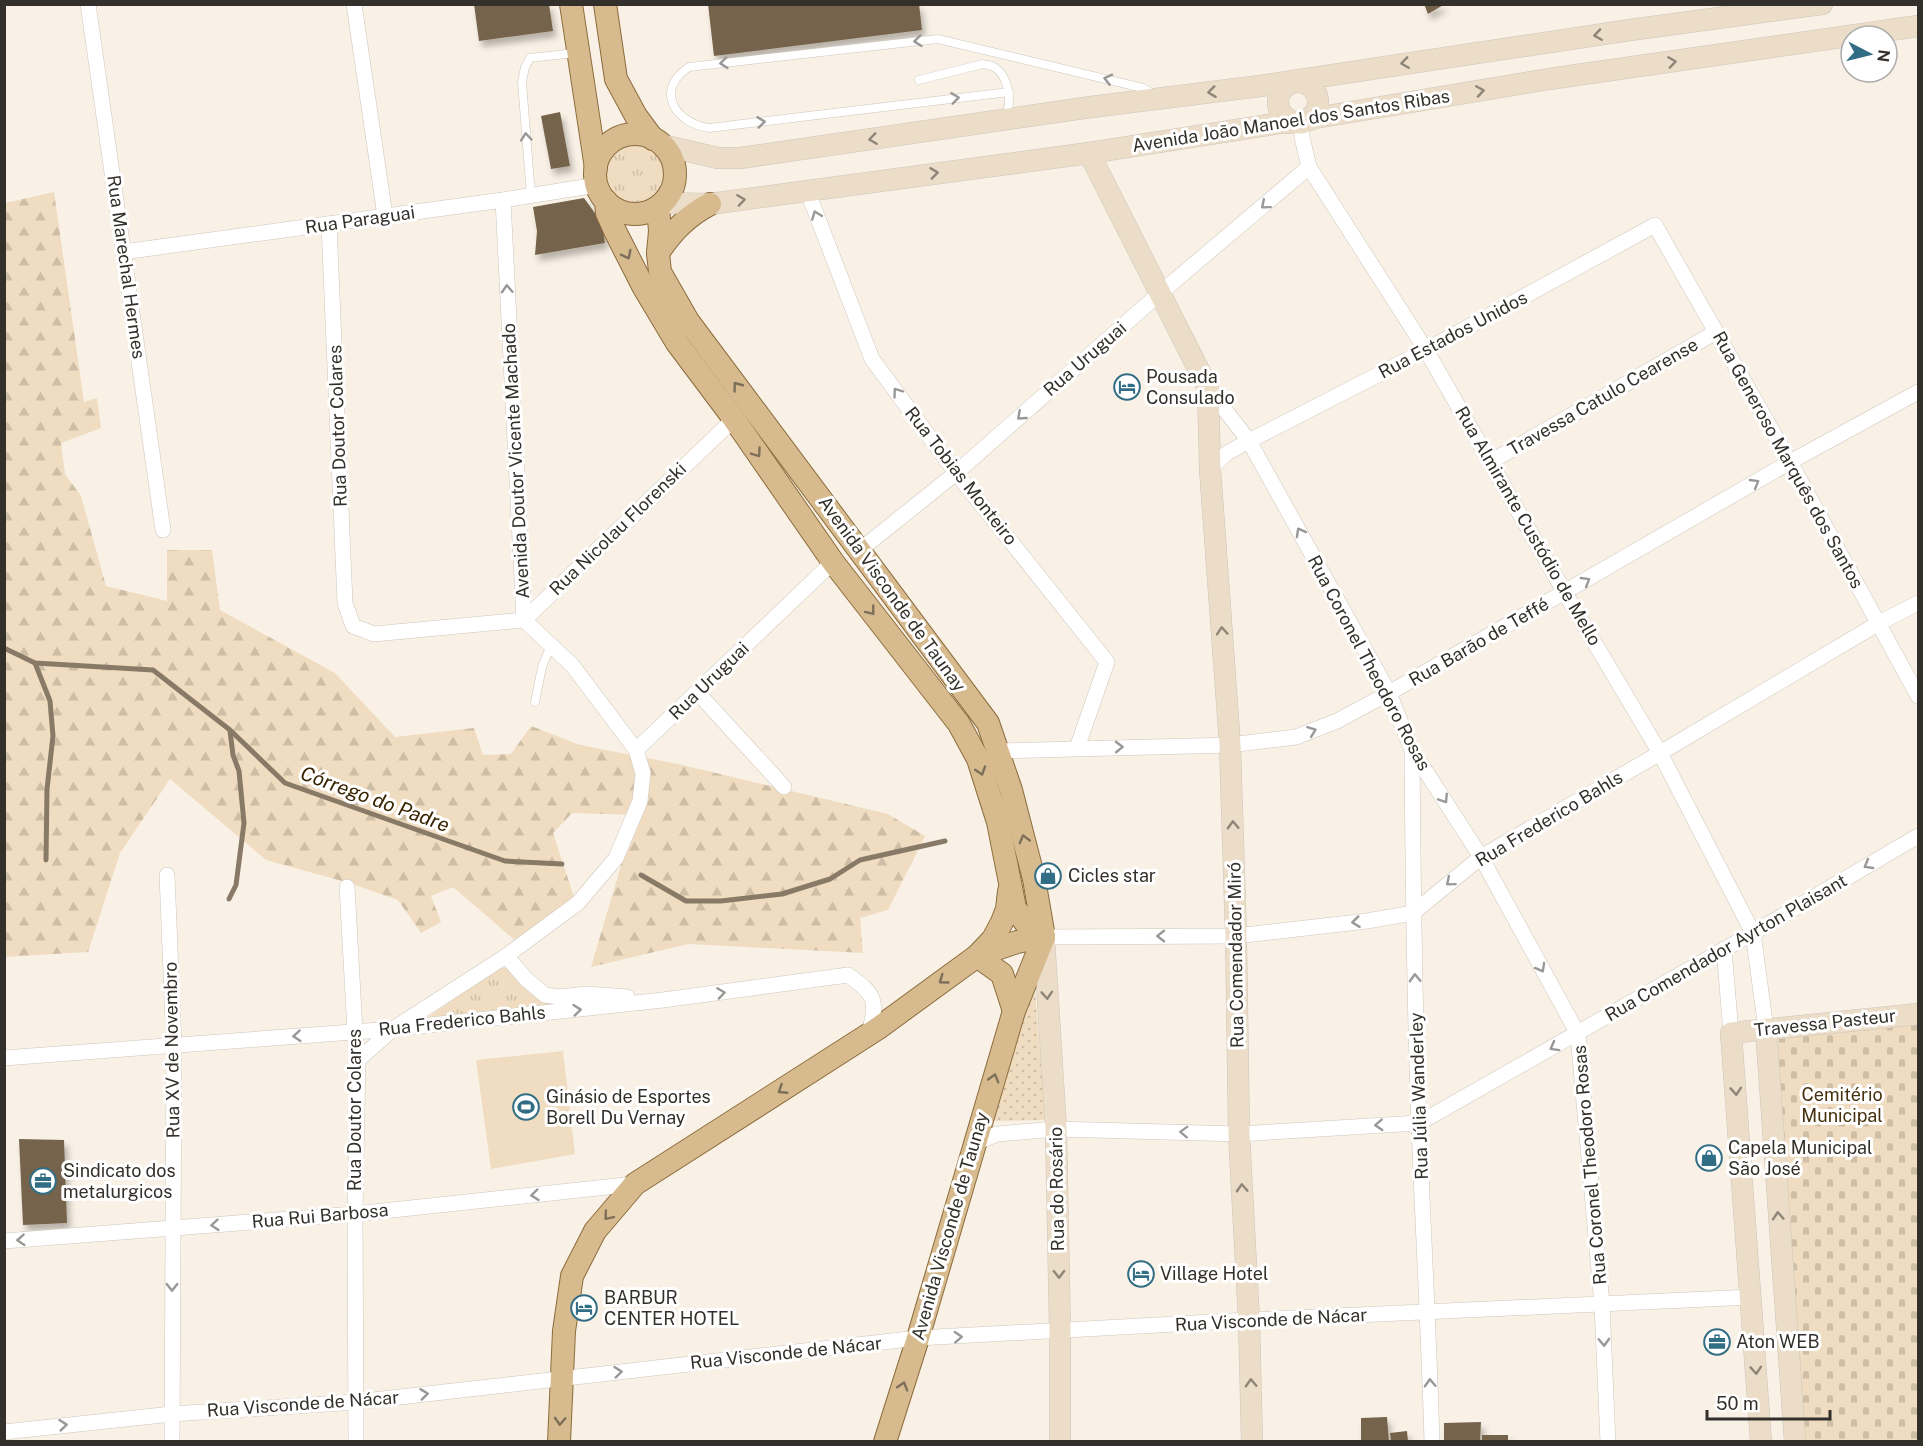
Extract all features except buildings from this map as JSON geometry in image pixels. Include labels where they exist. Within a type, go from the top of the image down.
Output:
[{"type":"main road","name":"Avenida Visconde de Taunay","points":[[571,4],[600,185],[607,213],[643,286],[677,343],[734,419],[833,562],[959,724],[978,759],[998,822],[1010,886]]},
{"type":"main road","name":"Avenida Visconde de Taunay","points":[[605,4],[616,79],[636,116],[673,162],[675,172],[671,192],[660,205],[658,253],[660,272],[688,321],[987,723],[1011,790],[1034,879],[1044,937],[1014,1011],[885,1442]]},
{"type":"main road","points":[[660,205],[649,212],[630,214],[621,212],[600,185],[603,152],[615,140],[633,135],[644,135],[657,142],[718,158],[740,158],[1092,107],[1294,81],[1630,30],[1822,4]]},
{"type":"main road","name":"Avenida João Manoel dos Santos Ribas","points":[[660,205],[710,204],[1089,153],[1281,123],[1301,123],[1315,118],[1538,81],[1918,26]]},
{"type":"main road","points":[[1294,81],[1309,85],[1315,90],[1318,98],[1315,113],[1301,123],[1287,119],[1278,106],[1281,90],[1294,81]]},
{"type":"main road","name":"Rua Coronel Theodoro Rosas","points":[[1089,153],[1209,388]]},
{"type":"main road","points":[[658,253],[678,226],[710,204]]},
{"type":"main road","name":"Rua Comendador Miró","points":[[1209,388],[1210,469],[1230,745],[1239,1134],[1249,1320],[1252,1442]]},
{"type":"main road","points":[[1010,886],[1015,908],[1020,917],[1044,937]]},
{"type":"main road","points":[[559,1442],[564,1331],[572,1276],[595,1231],[634,1184],[869,1034],[976,956],[993,939],[1002,922],[1007,909],[1010,886]]},
{"type":"main road","points":[[976,956],[1017,942],[1044,937]]},
{"type":"main road","name":"Rua do Rosário","points":[[1044,937],[1056,1129],[1060,1442]]},
{"type":"main road","points":[[976,956],[1002,974],[1014,1011]]},
{"type":"main road","name":"Travessa Pasteur","points":[[1731,1033],[1918,1014]]},
{"type":"main road","points":[[1766,1029],[1795,1442]]},
{"type":"main road","points":[[1731,1033],[1761,1442]]},
{"type":"main road","points":[[1740,1156],[1758,1173],[1775,1178]]},
{"type":"main road","points":[[1751,1297],[1762,1292],[1770,1283],[1776,1266],[1780,1242]]},
{"type":"street","name":"Rua Marechal Hermes","points":[[88,4],[164,530]]},
{"type":"street","points":[[354,4],[385,216]]},
{"type":"street","name":"Rua Almirante Custódio de Mello","points":[[1301,123],[1309,167],[1426,350],[1565,593],[1660,753],[1753,933],[1766,1029]]},
{"type":"street","name":"Rua Uruguai","points":[[860,550],[956,473],[1159,294],[1309,167]]},
{"type":"street","name":"Rua Paraguai","points":[[123,252],[600,185]]},
{"type":"street","name":"Rua Tobias Monteiro","points":[[807,190],[872,359],[956,473],[1107,662],[1077,748]]},
{"type":"street","name":"Avenida Doutor Vicente Machado","points":[[358,1060],[393,1029],[506,956],[578,903],[616,858],[640,801],[643,773],[636,750],[572,665],[524,620],[503,200]]},
{"type":"street","name":"Rua Doutor Colares","points":[[329,224],[345,603],[353,626],[374,634],[524,620]]},
{"type":"street","name":"Rua Estados Unidos","points":[[1249,441],[1426,350],[1655,225]]},
{"type":"street","name":"Rua Generoso Marquês dos Santos","points":[[1655,225],[1790,462],[1918,696]]},
{"type":"street","name":"Travessa Catulo Cearense","points":[[1490,462],[1716,332]]},
{"type":"street","name":"Rua Coronel Theodoro Rosas","points":[[1209,388],[1249,441],[1389,693],[1412,750],[1481,856],[1578,1034],[1602,1305],[1608,1442]]},
{"type":"street","name":"Rua Barão de Teffé","points":[[998,751],[1230,745],[1296,737],[1337,721],[1389,693],[1790,462],[1918,392]]},
{"type":"street","name":"Rua Nicolau Florenski","points":[[524,620],[734,419]]},
{"type":"street","points":[[1210,469],[1227,453],[1249,441]]},
{"type":"street","name":"Rua Uruguai","points":[[636,750],[833,562]]},
{"type":"street","name":"Rua Frederico Bahls","points":[[1413,913],[1481,856],[1879,623],[1918,603]]},
{"type":"street","points":[[698,692],[784,787]]},
{"type":"street","name":"Rua Júlia Wanderley","points":[[1412,750],[1413,913],[1419,1123],[1432,1442]]},
{"type":"street","name":"Rua Comendador Ayrton Plaisant","points":[[975,1143],[997,1134],[1056,1129],[1239,1134],[1419,1123],[1578,1034],[1918,836]]},
{"type":"street","name":"Rua XV de Novembro","points":[[167,875],[174,1046],[172,1442]]},
{"type":"street","name":"Rua Doutor Colares","points":[[347,887],[358,1060],[355,1214],[356,1442]]},
{"type":"street","points":[[1044,937],[1236,936],[1367,921],[1413,913]]},
{"type":"street","points":[[1724,949],[1731,1033]]},
{"type":"street","points":[[506,956],[526,979],[545,994],[560,997],[586,994],[663,1000]]},
{"type":"street","name":"Rua Frederico Bahls","points":[[4,1058],[393,1029],[663,1000],[848,975],[866,988],[872,998],[874,1012],[869,1034]]},
{"type":"street","name":"Rua Rui Barbosa","points":[[4,1241],[355,1214],[634,1184]]},
{"type":"street","name":"Rua Visconde de Nácar","points":[[4,1432],[172,1414],[356,1402],[918,1338],[1751,1297]]},
{"type":"lane","points":[[1009,92],[709,128],[686,120],[672,106],[671,99],[674,84],[689,67],[938,39],[1143,88],[1162,99]]},
{"type":"lane","points":[[531,195],[522,81],[525,67],[531,58],[578,53]]},
{"type":"lane","points":[[919,80],[982,64],[993,66],[1003,78],[1009,92],[1008,111],[1004,120]]},
{"type":"lane","points":[[535,702],[542,667],[551,645]]},
{"type":"green space","points":[[635,143],[647,145],[657,152],[664,162],[666,174],[664,186],[657,196],[647,203],[635,205],[623,203],[613,196],[606,186],[604,174],[606,162],[613,152],[623,145]]},
{"type":"green space","points":[[54,192],[84,402],[97,398],[101,428],[61,443],[65,474],[81,496],[106,586],[167,601],[167,550],[212,550],[220,610],[335,673],[395,737],[474,728],[483,755],[511,754],[531,726],[580,745],[678,764],[888,814],[925,836],[888,910],[860,918],[863,953],[688,944],[591,967],[636,815],[572,813],[553,833],[575,900],[517,942],[453,887],[431,896],[441,922],[421,933],[398,900],[349,883],[266,860],[170,779],[120,853],[88,952],[5,957],[5,203]]},
{"type":"green space","points":[[498,968],[507,968],[528,988],[594,1001],[424,1020]]},
{"type":"green space","points":[[1034,979],[1046,1120],[991,1121]]},
{"type":"green space","name":"Cemitério Municipal","points":[[1918,1017],[1918,1441],[1787,1441],[1762,1034]]},
{"type":"green space","name":"Ginásio de Esportes Borell Du Vernay","points":[[563,1051],[575,1154],[491,1169],[476,1060]]},
{"type":"waterway","name":"Córrego do Padre","points":[[4,648],[35,663],[153,670],[230,730],[285,783],[505,861],[562,864]]},
{"type":"waterway","points":[[35,663],[50,701],[53,736],[47,789],[46,860]]},
{"type":"waterway","points":[[229,899],[236,885],[244,823],[239,771],[233,755],[230,731]]},
{"type":"waterway","name":"Córrego do Padre","points":[[641,875],[686,901],[721,901],[782,894],[830,879],[860,860],[945,841]]},
{"type":"place","name":"Pousada Consulado","points":[[1127,387]]},
{"type":"place","name":"Cicles star","points":[[1048,876]]},
{"type":"place","name":"Ginásio de Esportes Borell Du Vernay","points":[[526,1107]]},
{"type":"place","name":"Capela Municipal São José","points":[[1709,1158]]},
{"type":"place","name":"Sindicato dos metalurgicos","points":[[43,1181]]},
{"type":"place","name":"Village Hotel","points":[[1141,1274]]},
{"type":"place","name":"BARBUR CENTER HOTEL","points":[[584,1308]]},
{"type":"place","name":"Aton WEB","points":[[1717,1342]]}]
